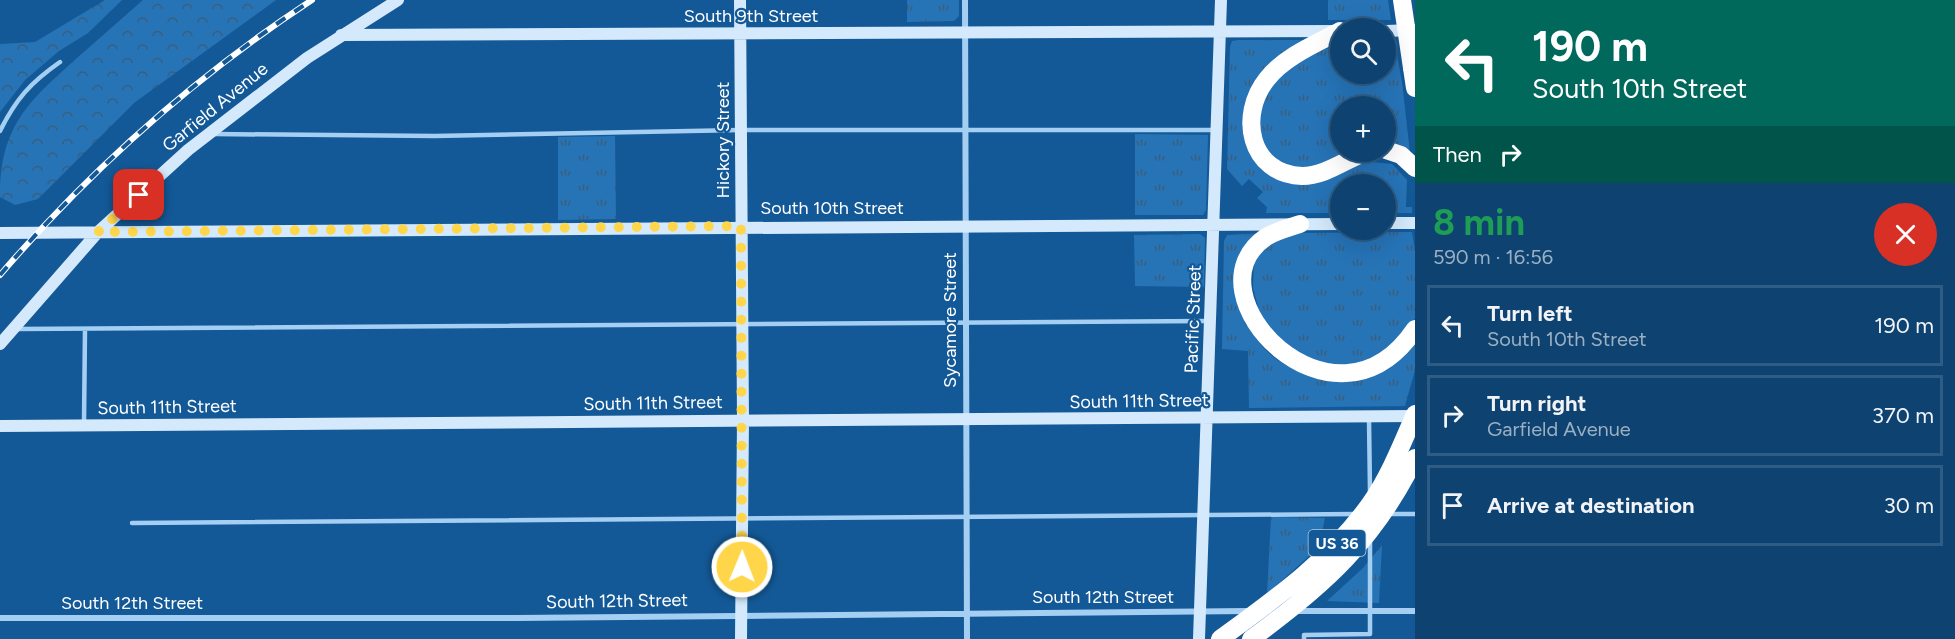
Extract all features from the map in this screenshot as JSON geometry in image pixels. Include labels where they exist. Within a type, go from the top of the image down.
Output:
[{"type":"highway","points":[[1402,0],[1415,88]]},
{"type":"highway","points":[[1330,37],[1283,64],[1267,78],[1252,107],[1250,130],[1263,158],[1281,171],[1300,176],[1322,173],[1345,162]]},
{"type":"highway","points":[[1396,153],[1415,168]]},
{"type":"highway","points":[[1300,224],[1265,238],[1250,253],[1245,265],[1247,302],[1256,323],[1268,341],[1289,359],[1303,366],[1344,373],[1371,366],[1384,359],[1408,340],[1415,329]]},
{"type":"highway","name":"US 36","points":[[1220,639],[1283,594],[1345,535],[1370,503],[1415,415]]},
{"type":"highway","name":"US 36","points":[[1251,639],[1319,587],[1359,547],[1388,507],[1415,458]]},
{"type":"street","name":"Garfield Avenue","points":[[0,344],[98,232],[209,134],[341,35],[398,0]]},
{"type":"street","name":"Hickory Street","points":[[740,0],[743,420],[741,639]]},
{"type":"street","name":"Sycamore Street","points":[[965,0],[967,639]]},
{"type":"street","name":"Pacific Street","points":[[1199,639],[1221,0]]},
{"type":"street","points":[[1396,31],[1415,30]]},
{"type":"street","name":"South 9th Street","points":[[341,35],[1330,31]]},
{"type":"street","points":[[1396,223],[1415,223]]},
{"type":"street","name":"South 10th Street","points":[[0,233],[741,226],[1330,224]]},
{"type":"street","name":"South 11th Street","points":[[0,426],[1415,415]]},
{"type":"street","name":"South 12th Street","points":[[0,618],[516,618],[1415,611]]},
{"type":"lane","points":[[0,131],[12,107],[32,82],[60,62]]},
{"type":"lane","points":[[209,134],[435,136],[741,130],[1216,130]]},
{"type":"lane","points":[[12,329],[1211,321]]},
{"type":"lane","points":[[84,426],[85,330]]},
{"type":"lane","points":[[1304,639],[1304,636],[1370,637],[1369,416]]},
{"type":"lane","points":[[132,523],[1415,514]]},
{"type":"green space","points":[[105,0],[122,0],[88,33],[59,51],[25,80],[0,112],[0,44],[35,42]]},
{"type":"green space","points":[[143,0],[276,0],[134,103],[38,199],[15,205],[0,197],[5,152],[11,133],[20,117],[44,88]]},
{"type":"green space","points":[[907,0],[959,0],[959,16],[954,21],[907,22]]},
{"type":"green space","points":[[1328,0],[1388,0],[1391,18],[1330,18],[1328,20]]},
{"type":"green space","points":[[1305,40],[1245,120],[1281,178],[1353,162],[1392,164],[1407,180],[1406,207],[1412,207],[1412,213],[1396,213],[1396,174],[1330,174],[1330,213],[1266,213],[1267,207],[1257,198],[1263,192],[1249,179],[1242,186],[1227,169],[1232,41]]},
{"type":"green space","points":[[1330,48],[1330,84],[1396,84],[1396,50],[1410,153],[1396,149],[1396,96],[1330,96],[1330,162],[1332,162],[1314,169],[1297,170],[1272,156],[1260,136],[1258,125],[1261,101],[1266,90],[1280,73],[1314,53]]},
{"type":"green space","points":[[1135,134],[1208,135],[1206,210],[1203,215],[1135,215]]},
{"type":"green space","points":[[615,136],[616,219],[558,220],[558,137]]},
{"type":"green space","points":[[1396,232],[1412,232],[1415,251],[1415,318],[1404,337],[1369,362],[1330,367],[1284,346],[1261,318],[1253,288],[1254,260],[1271,241],[1297,233],[1330,233],[1330,240],[1396,240]]},
{"type":"green space","points":[[1263,233],[1248,247],[1244,293],[1245,316],[1257,340],[1275,358],[1297,371],[1322,377],[1348,378],[1373,372],[1396,361],[1415,343],[1415,370],[1405,406],[1249,408],[1248,351],[1222,349],[1224,241],[1227,235]]},
{"type":"green space","points":[[1200,234],[1205,238],[1204,287],[1135,286],[1134,235]]},
{"type":"green space","points":[[1271,517],[1325,518],[1319,547],[1267,594]]},
{"type":"green space","points":[[1382,545],[1379,603],[1327,601],[1363,568]]},
{"type":"railway","points":[[0,275],[70,198],[146,127],[227,60],[312,0]]},
{"type":"route","points":[[139,195],[98,232],[741,226],[742,567]]}]
